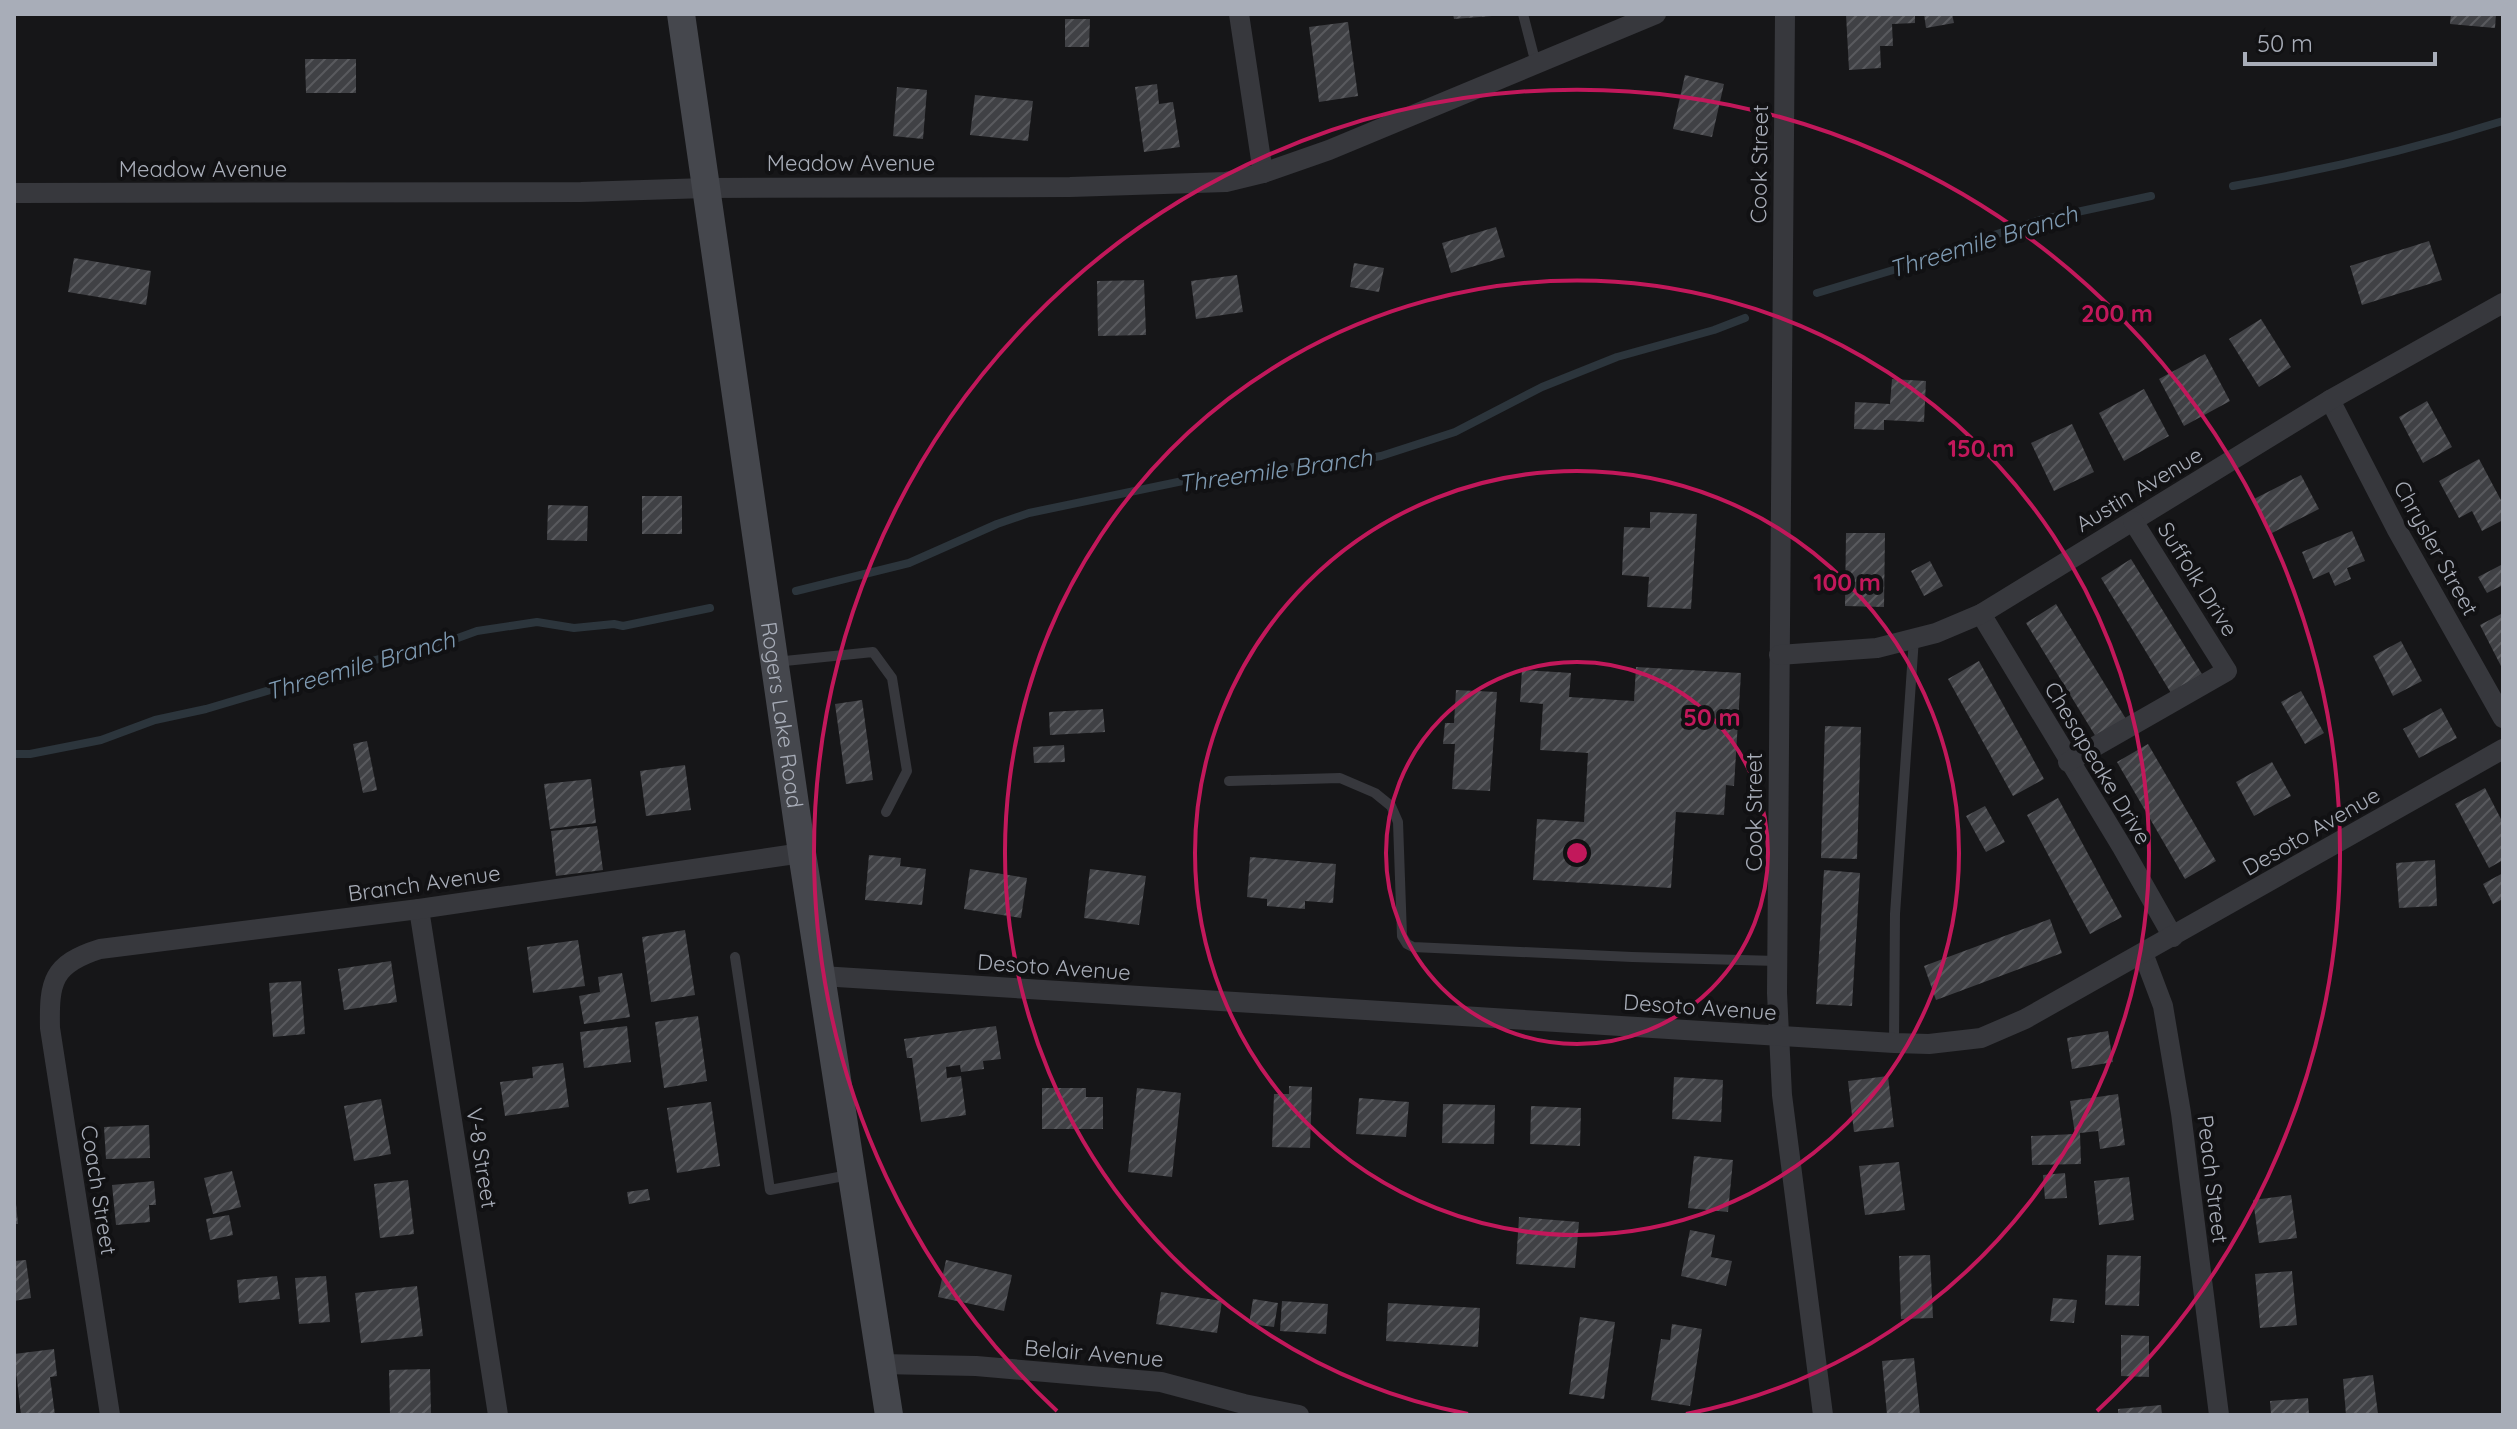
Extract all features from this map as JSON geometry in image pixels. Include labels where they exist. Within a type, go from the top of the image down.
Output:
[{"type":"main road","name":"Rogers Lake Road","points":[[681,14],[773,663],[889,1415]]},
{"type":"street","points":[[1239,14],[1263,173]]},
{"type":"street","name":"Meadow Avenue","points":[[14,193],[581,192],[706,188],[1070,187],[1226,182],[1329,150],[1656,14]]},
{"type":"street","name":"Cook Street","points":[[1785,14],[1777,961],[1779,1036],[1782,1095],[1823,1415]]},
{"type":"street","name":"Austin Avenue","points":[[1779,655],[1877,648],[1936,633],[1981,614],[2330,400],[2503,303]]},
{"type":"street","name":"Chrysler Street","points":[[2330,400],[2396,528],[2503,718]]},
{"type":"street","name":"Suffolk Drive","points":[[2068,762],[2227,671],[2133,521]]},
{"type":"street","name":"Chesapeake Drive","points":[[1981,614],[2173,937]]},
{"type":"street","name":"Desoto Avenue","points":[[821,976],[1894,1043],[1929,1044],[1981,1038],[2025,1019],[2503,749]]},
{"type":"street","name":"Branch Avenue","points":[[58,972],[81,955],[100,949],[419,909],[802,853]]},
{"type":"street","name":"V-8 Street","points":[[419,909],[498,1415]]},
{"type":"street","name":"Peach Street","points":[[2143,953],[2163,1006],[2181,1113],[2219,1415]]},
{"type":"street","name":"Coach Street","points":[[58,972],[49,993],[50,1028],[110,1415]]},
{"type":"street","name":"Belair Avenue","points":[[881,1364],[976,1366],[1161,1382],[1299,1415]]},
{"type":"lane","points":[[1523,14],[1536,64]]},
{"type":"lane","points":[[1894,1043],[1895,914],[1914,638]]},
{"type":"lane","points":[[773,663],[873,652],[892,678],[907,771],[886,812]]},
{"type":"lane","points":[[1229,781],[1340,778],[1375,793],[1391,806],[1398,822],[1402,936],[1413,947],[1777,961]]},
{"type":"lane","points":[[735,957],[770,1190],[851,1175]]},
{"type":"building","points":[[1453,14],[1492,14],[1492,16],[1454,19]]},
{"type":"building","points":[[1846,14],[1915,14],[1915,23],[1892,24],[1893,46],[1880,46],[1881,68],[1849,70]]},
{"type":"building","points":[[1924,14],[1952,14],[1954,23],[1926,28]]},
{"type":"building","points":[[2451,14],[2496,14],[2495,28],[2450,24]]},
{"type":"building","points":[[1065,19],[1090,19],[1089,47],[1065,47]]},
{"type":"building","points":[[1348,22],[1358,96],[1319,102],[1309,27]]},
{"type":"building","points":[[305,59],[356,59],[356,93],[306,93]]},
{"type":"building","points":[[1685,75],[1724,84],[1712,137],[1673,129]]},
{"type":"building","points":[[1157,84],[1159,104],[1173,102],[1180,147],[1144,152],[1135,87]]},
{"type":"building","points":[[897,87],[927,90],[923,139],[893,136]]},
{"type":"building","points":[[975,95],[1033,101],[1028,141],[970,135]]},
{"type":"building","points":[[1496,227],[1505,257],[1451,273],[1442,243]]},
{"type":"building","points":[[2429,241],[2442,280],[2362,305],[2350,266]]},
{"type":"building","points":[[74,258],[151,271],[146,305],[68,292]]},
{"type":"building","points":[[1354,263],[1384,268],[1379,292],[1350,287]]},
{"type":"building","points":[[1237,275],[1243,312],[1196,319],[1191,281]]},
{"type":"building","points":[[1144,280],[1146,335],[1098,336],[1097,281]]},
{"type":"building","points":[[2261,319],[2291,367],[2259,387],[2229,339]]},
{"type":"building","points":[[2205,354],[2230,401],[2184,426],[2159,379]]},
{"type":"building","points":[[1892,379],[1926,381],[1924,422],[1884,420],[1884,430],[1854,429],[1855,402],[1890,404]]},
{"type":"building","points":[[2144,389],[2169,436],[2124,461],[2099,413]]},
{"type":"building","points":[[2427,401],[2452,447],[2423,463],[2399,417]]},
{"type":"building","points":[[2072,424],[2094,472],[2054,491],[2031,443]]},
{"type":"building","points":[[2479,459],[2503,504],[2503,520],[2482,531],[2472,511],[2459,518],[2439,481]]},
{"type":"building","points":[[2301,475],[2319,509],[2272,533],[2254,499]]},
{"type":"building","points":[[642,496],[682,496],[682,534],[642,534]]},
{"type":"building","points":[[548,505],[588,506],[587,541],[547,540]]},
{"type":"building","points":[[1650,512],[1697,514],[1691,609],[1647,607],[1649,577],[1622,575],[1624,527],[1650,528]]},
{"type":"building","points":[[2352,531],[2365,561],[2347,568],[2351,579],[2335,586],[2329,572],[2313,579],[2302,552]]},
{"type":"building","points":[[1846,533],[1885,533],[1884,607],[1845,606]]},
{"type":"building","points":[[2131,559],[2202,674],[2171,693],[2101,578]]},
{"type":"building","points":[[1930,561],[1943,586],[1924,596],[1911,571]]},
{"type":"building","points":[[2501,565],[2503,585],[2487,593],[2478,577]]},
{"type":"building","points":[[2056,604],[2126,719],[2096,737],[2026,623]]},
{"type":"building","points":[[2503,613],[2503,670],[2480,625]]},
{"type":"building","points":[[2401,641],[2422,681],[2393,696],[2373,656]]},
{"type":"building","points":[[1979,661],[2044,779],[2013,796],[1948,679]]},
{"type":"building","points":[[1636,667],[1741,673],[1734,786],[1726,785],[1724,815],[1676,812],[1671,888],[1533,880],[1537,819],[1584,822],[1588,753],[1540,750],[1543,704],[1520,702],[1522,670],[1571,673],[1569,697],[1634,701]]},
{"type":"building","points":[[1456,690],[1497,692],[1490,791],[1452,789],[1455,744],[1443,744],[1445,723],[1454,723]]},
{"type":"building","points":[[2301,691],[2324,733],[2305,744],[2281,702]]},
{"type":"building","points":[[862,700],[873,780],[846,784],[835,704]]},
{"type":"building","points":[[2441,708],[2457,738],[2419,758],[2403,729]]},
{"type":"building","points":[[1103,709],[1105,732],[1050,735],[1049,712]]},
{"type":"building","points":[[1825,726],[1861,727],[1857,859],[1821,858]]},
{"type":"building","points":[[367,741],[377,790],[363,793],[353,744]]},
{"type":"building","points":[[2148,744],[2216,861],[2185,879],[2117,762]]},
{"type":"building","points":[[1064,745],[1065,762],[1034,763],[1033,747]]},
{"type":"building","points":[[2272,762],[2291,796],[2254,816],[2236,782]]},
{"type":"building","points":[[685,765],[691,810],[646,816],[640,771]]},
{"type":"building","points":[[591,779],[596,823],[550,829],[544,784]]},
{"type":"building","points":[[2485,788],[2503,823],[2503,860],[2489,868],[2455,804]]},
{"type":"building","points":[[2058,798],[2122,917],[2090,934],[2027,815]]},
{"type":"building","points":[[1985,806],[2005,842],[1986,852],[1966,816]]},
{"type":"building","points":[[597,826],[603,870],[556,876],[551,831]]},
{"type":"building","points":[[869,855],[901,858],[900,866],[926,869],[922,905],[865,900]]},
{"type":"building","points":[[1250,857],[1336,864],[1333,903],[1305,901],[1305,909],[1267,906],[1267,899],[1247,897]]},
{"type":"building","points":[[2435,860],[2437,906],[2399,908],[2396,863]]},
{"type":"building","points":[[970,869],[1027,878],[1021,918],[964,909]]},
{"type":"building","points":[[1090,869],[1146,876],[1139,925],[1084,918]]},
{"type":"building","points":[[1824,870],[1860,873],[1852,1006],[1816,1004]]},
{"type":"building","points":[[2503,873],[2503,899],[2493,904],[2483,884]]},
{"type":"building","points":[[2050,919],[2062,953],[1936,1000],[1924,966]]},
{"type":"building","points":[[685,930],[695,995],[651,1002],[642,937]]},
{"type":"building","points":[[578,940],[585,986],[533,993],[527,947]]},
{"type":"building","points":[[391,961],[397,1002],[344,1010],[338,969]]},
{"type":"building","points":[[622,973],[630,1017],[584,1024],[579,996],[600,992],[598,977]]},
{"type":"building","points":[[301,981],[305,1034],[273,1037],[269,983]]},
{"type":"building","points":[[698,1016],[707,1081],[664,1088],[655,1022]]},
{"type":"building","points":[[627,1026],[631,1062],[584,1068],[580,1032]]},
{"type":"building","points":[[996,1026],[1001,1059],[983,1061],[984,1069],[961,1072],[960,1065],[946,1067],[947,1078],[961,1076],[966,1115],[921,1122],[912,1058],[907,1058],[904,1039]]},
{"type":"building","points":[[2108,1031],[2113,1062],[2072,1069],[2067,1038]]},
{"type":"building","points":[[563,1063],[569,1107],[505,1116],[500,1082],[533,1078],[532,1067]]},
{"type":"building","points":[[1888,1076],[1894,1127],[1854,1132],[1848,1081]]},
{"type":"building","points":[[1674,1077],[1723,1080],[1721,1122],[1672,1119]]},
{"type":"building","points":[[1289,1086],[1312,1087],[1310,1148],[1272,1147],[1274,1094],[1289,1094]]},
{"type":"building","points":[[1042,1088],[1086,1088],[1086,1097],[1103,1097],[1103,1129],[1042,1129]]},
{"type":"building","points":[[1137,1088],[1181,1093],[1172,1177],[1128,1172]]},
{"type":"building","points":[[2118,1094],[2125,1145],[2100,1149],[2098,1131],[2080,1133],[2081,1164],[2032,1165],[2031,1136],[2075,1134],[2070,1101]]},
{"type":"building","points":[[1359,1098],[1409,1102],[1406,1137],[1356,1134]]},
{"type":"building","points":[[381,1099],[391,1154],[354,1161],[344,1106]]},
{"type":"building","points":[[711,1102],[720,1166],[677,1173],[667,1108]]},
{"type":"building","points":[[1443,1104],[1495,1105],[1494,1144],[1442,1143]]},
{"type":"building","points":[[1531,1106],[1581,1108],[1580,1146],[1530,1144]]},
{"type":"building","points":[[149,1125],[150,1158],[106,1159],[104,1127]]},
{"type":"building","points":[[1694,1156],[1733,1160],[1728,1212],[1688,1208]]},
{"type":"building","points":[[1899,1162],[1905,1210],[1865,1215],[1859,1166]]},
{"type":"building","points":[[232,1171],[241,1207],[213,1214],[204,1178]]},
{"type":"building","points":[[2065,1173],[2067,1198],[2045,1199],[2043,1175]]},
{"type":"building","points":[[2129,1177],[2134,1220],[2099,1225],[2094,1181]]},
{"type":"building","points":[[408,1180],[414,1234],[380,1238],[374,1184]]},
{"type":"building","points":[[154,1181],[156,1205],[149,1205],[150,1222],[116,1225],[112,1185]]},
{"type":"building","points":[[648,1189],[650,1200],[629,1204],[627,1192]]},
{"type":"building","points":[[2291,1195],[2297,1238],[2259,1243],[2253,1200]]},
{"type":"building","points":[[16,1204],[18,1224],[14,1224]]},
{"type":"building","points":[[229,1215],[233,1235],[210,1240],[206,1219]]},
{"type":"building","points":[[1519,1217],[1579,1222],[1575,1268],[1516,1264]]},
{"type":"building","points":[[1690,1230],[1715,1235],[1711,1257],[1732,1261],[1726,1286],[1681,1276]]},
{"type":"building","points":[[1930,1255],[1933,1318],[1901,1319],[1899,1256]]},
{"type":"building","points":[[2107,1255],[2141,1256],[2139,1306],[2105,1305]]},
{"type":"building","points":[[26,1260],[31,1298],[14,1301],[14,1261]]},
{"type":"building","points":[[946,1260],[1012,1275],[1004,1311],[938,1297]]},
{"type":"building","points":[[2292,1271],[2297,1325],[2260,1328],[2255,1274]]},
{"type":"building","points":[[277,1276],[280,1299],[239,1303],[237,1280]]},
{"type":"building","points":[[326,1276],[330,1322],[299,1324],[295,1278]]},
{"type":"building","points":[[417,1286],[423,1336],[361,1343],[355,1293]]},
{"type":"building","points":[[1161,1292],[1222,1301],[1217,1333],[1156,1324]]},
{"type":"building","points":[[2053,1298],[2077,1300],[2074,1323],[2050,1321]]},
{"type":"building","points":[[1253,1299],[1278,1303],[1274,1327],[1249,1324]]},
{"type":"building","points":[[1282,1301],[1328,1304],[1326,1334],[1280,1331]]},
{"type":"building","points":[[1388,1303],[1480,1308],[1478,1347],[1386,1341]]},
{"type":"building","points":[[1580,1317],[1615,1322],[1604,1399],[1569,1394]]},
{"type":"building","points":[[1672,1324],[1702,1329],[1690,1406],[1651,1400],[1661,1339],[1670,1340]]},
{"type":"building","points":[[2121,1335],[2149,1336],[2149,1377],[2121,1376]]},
{"type":"building","points":[[54,1349],[57,1376],[50,1377],[55,1415],[21,1415],[14,1354]]},
{"type":"building","points":[[1914,1358],[1920,1415],[1887,1415],[1882,1361]]},
{"type":"building","points":[[430,1369],[431,1415],[390,1415],[389,1370]]},
{"type":"building","points":[[2373,1375],[2378,1414],[2346,1415],[2343,1379]]},
{"type":"building","points":[[2308,1398],[2309,1415],[2271,1415],[2270,1401]]},
{"type":"building","points":[[2161,1405],[2162,1415],[2118,1415],[2118,1409]]},
{"type":"waterway","name":"Threemile Branch","points":[[2233,186],[2369,158],[2503,121]]},
{"type":"waterway","name":"Threemile Branch","points":[[1817,293],[1933,258],[1939,253],[2040,220],[2151,196]]},
{"type":"waterway","name":"Threemile Branch","points":[[796,591],[909,563],[1029,513],[1202,477],[1221,478],[1302,465],[1311,468],[1381,456],[1455,432],[1542,387],[1617,357],[1714,330],[1745,318]]},
{"type":"waterway","name":"Threemile Branch","points":[[14,754],[30,754],[101,740],[155,720],[206,709],[477,631],[537,622],[574,628],[623,626],[710,608]]}]
